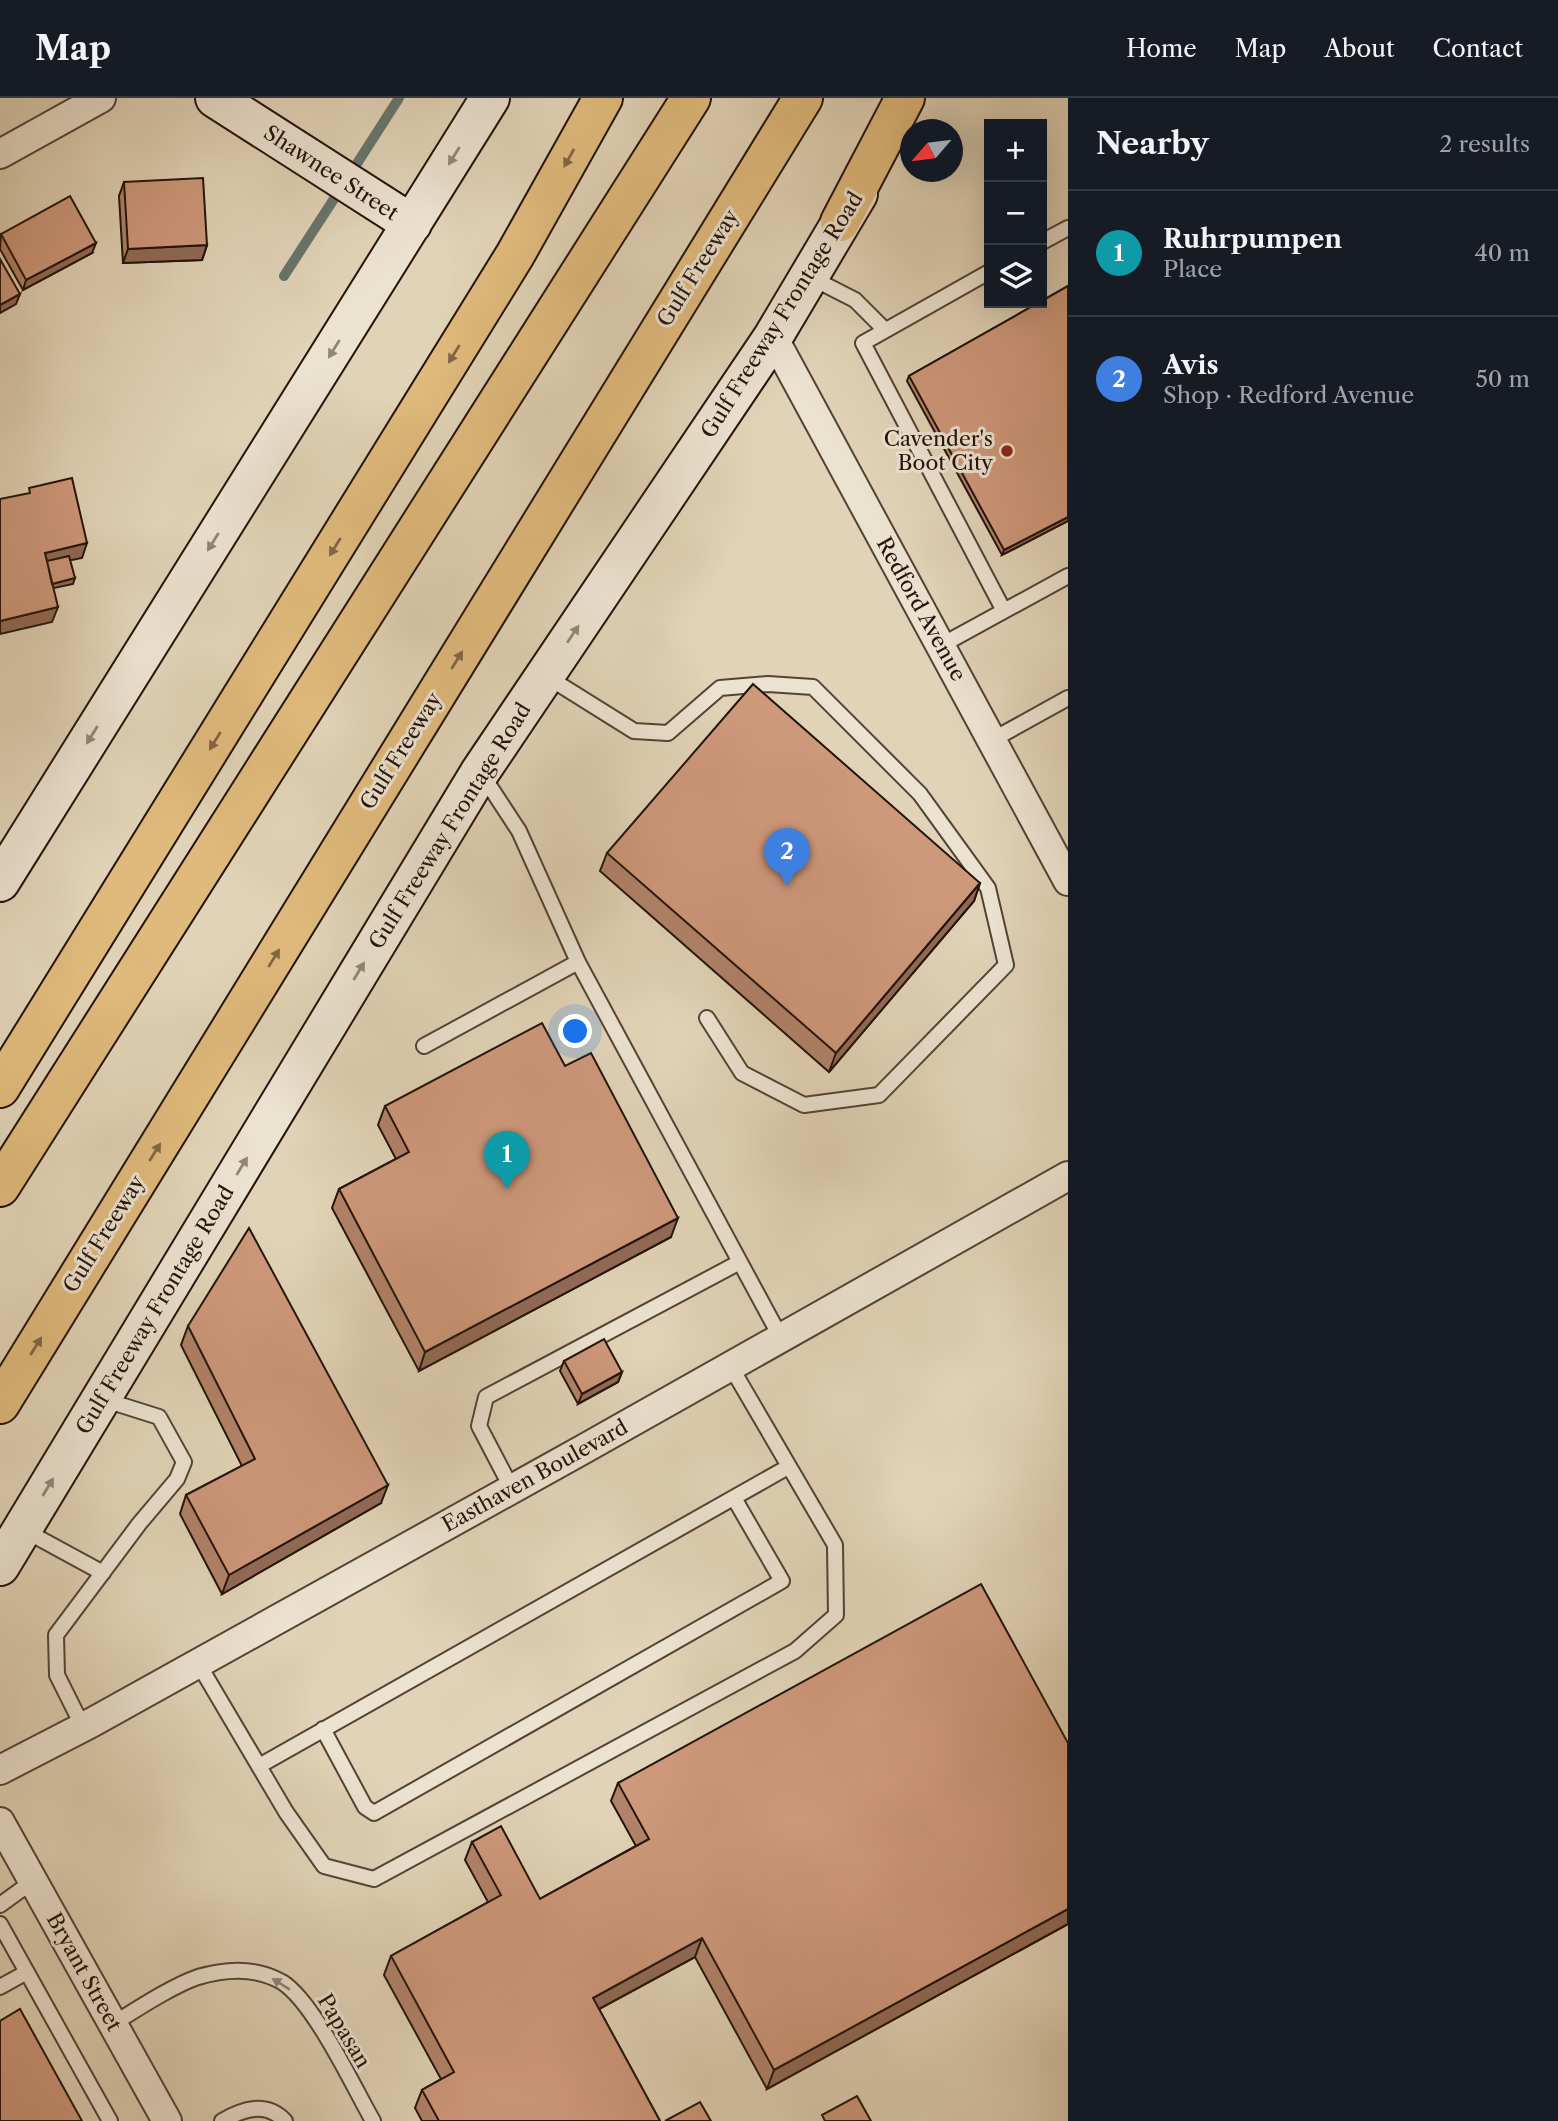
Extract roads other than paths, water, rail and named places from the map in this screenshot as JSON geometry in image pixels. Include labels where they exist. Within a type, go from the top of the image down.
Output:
[{"type":"highway","points":[[0,1088],[515,255],[603,98]]},
{"type":"highway","points":[[0,1187],[691,98]]},
{"type":"highway","name":"Gulf Freeway","points":[[0,1404],[803,98]]},
{"type":"highway","points":[[840,222],[905,98]]},
{"type":"main road","name":"Shawnee Street","points":[[215,98],[412,224]]},
{"type":"main road","points":[[0,882],[490,98]]},
{"type":"main road","name":"Gulf Freeway Frontage Road","points":[[0,1566],[480,772],[774,337],[840,222],[919,98]]},
{"type":"street","points":[[0,154],[101,98]]},
{"type":"street","name":"Redford Avenue","points":[[774,337],[1068,881]]},
{"type":"street","name":"Easthaven Boulevard","points":[[0,1770],[83,1727],[512,1489],[1068,1177]]},
{"type":"street","name":"Bryant Street","points":[[0,1822],[167,2121]]},
{"type":"lane","points":[[1047,239],[1068,228]]},
{"type":"lane","points":[[984,275],[863,343],[1004,611]]},
{"type":"lane","points":[[809,277],[855,300],[885,330]]},
{"type":"lane","points":[[940,646],[1068,576]]},
{"type":"lane","points":[[545,676],[634,731],[668,733],[720,688],[768,684],[813,687],[920,794],[988,888],[1006,965],[879,1095],[804,1105],[742,1073],[707,1018]]},
{"type":"lane","points":[[992,740],[1068,698]]},
{"type":"lane","points":[[480,772],[519,831],[578,961],[781,1338]]},
{"type":"lane","points":[[424,1046],[578,961]]},
{"type":"lane","points":[[512,1489],[479,1426],[486,1397],[740,1262]]},
{"type":"lane","points":[[198,1663],[286,1812],[324,1866],[374,1879],[795,1651],[836,1615],[835,1545],[731,1367]]},
{"type":"lane","points":[[83,1727],[57,1675],[56,1635],[139,1524],[177,1479],[184,1462],[159,1417],[101,1399]]},
{"type":"lane","points":[[259,1766],[788,1467]]},
{"type":"lane","points":[[323,1730],[365,1807],[374,1813],[782,1581],[734,1498]]},
{"type":"lane","points":[[22,1529],[103,1573]]},
{"type":"lane","points":[[0,1905],[33,1881]]},
{"type":"lane","points":[[0,1924],[110,2121]]},
{"type":"lane","name":"Papasan","points":[[113,2024],[196,1978],[229,1970],[256,1972],[282,1982],[299,1997],[315,2018],[373,2121]]},
{"type":"lane","points":[[0,1987],[27,1972]]},
{"type":"lane","points":[[222,2121],[253,2107],[270,2110],[285,2121]]},
{"type":"waterway","points":[[349,176],[399,98]]},
{"type":"waterway","points":[[284,276],[341,188]]},
{"type":"place","name":"Cavender's Boot City","points":[[1007,451]]},
{"type":"place","name":"Avis","points":[[787,886]]},
{"type":"place","name":"Ruhrpumpen","points":[[507,1189]]}]
